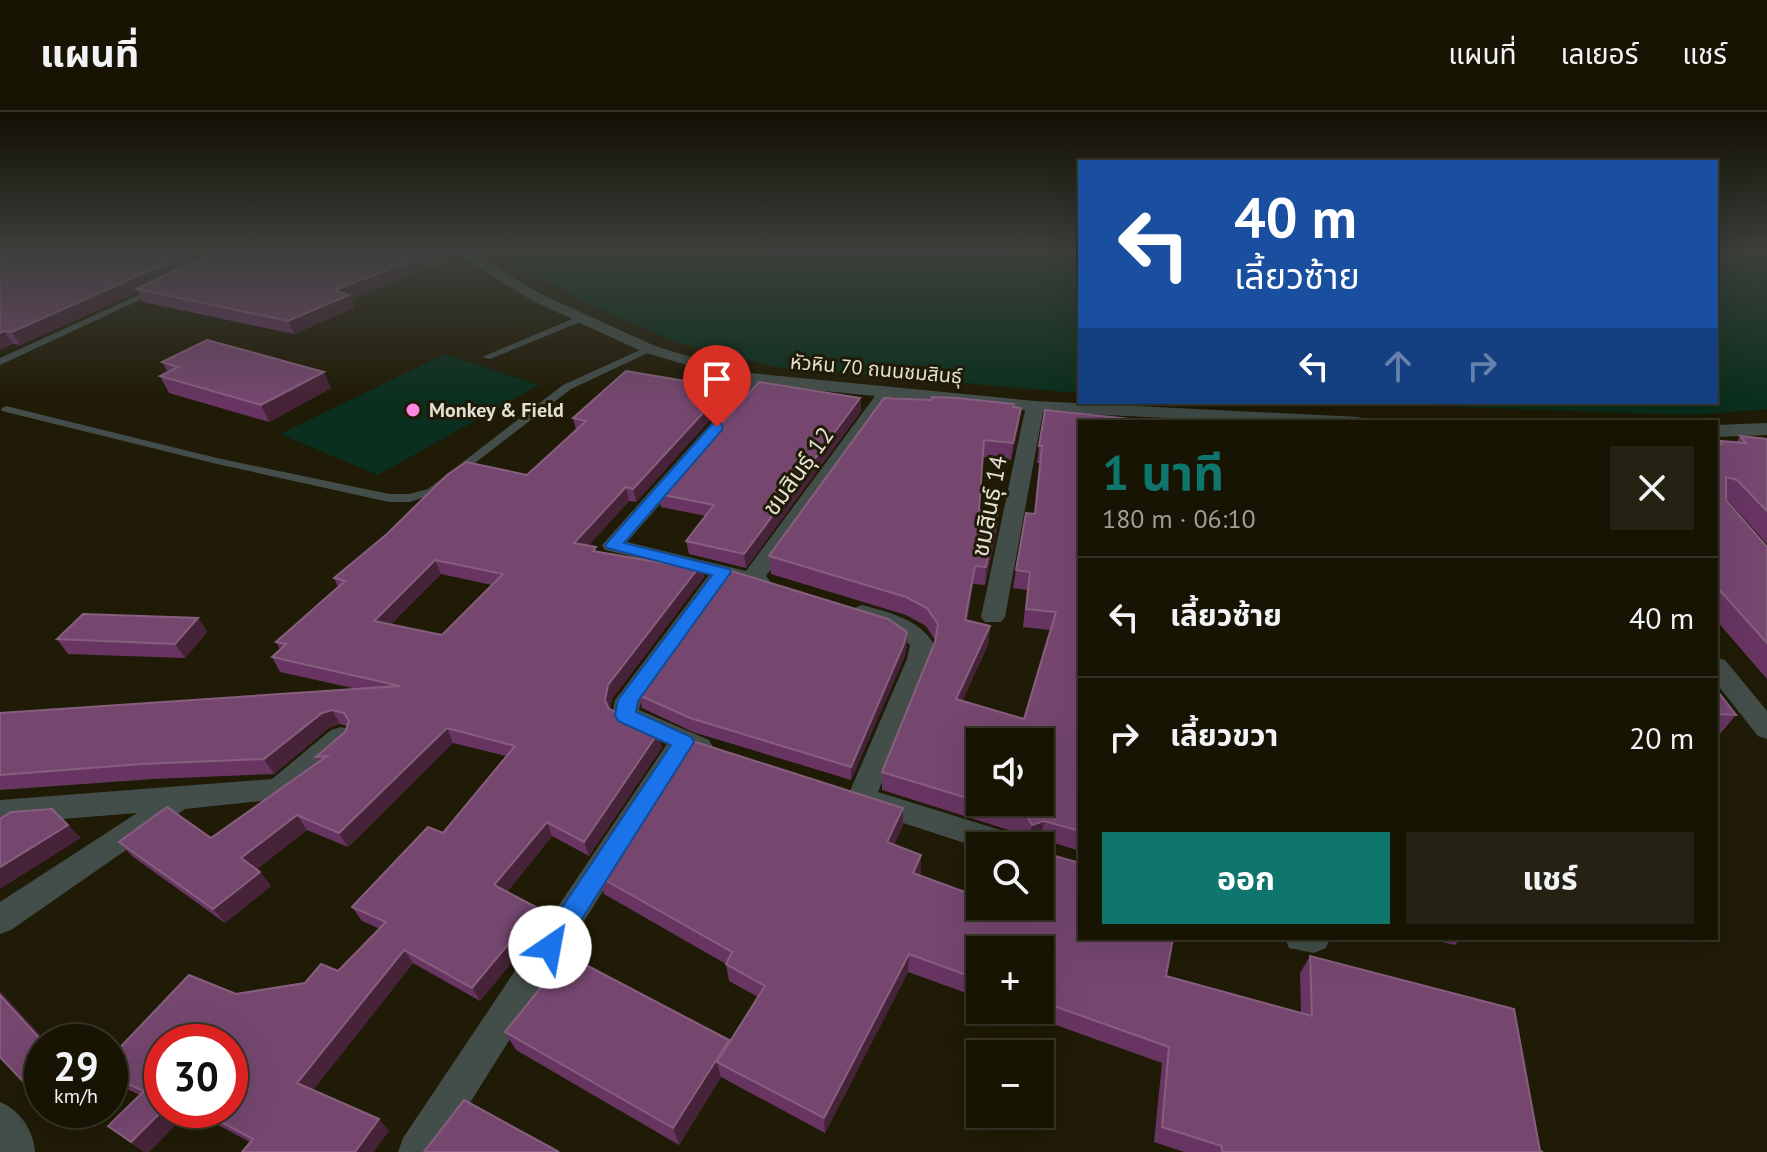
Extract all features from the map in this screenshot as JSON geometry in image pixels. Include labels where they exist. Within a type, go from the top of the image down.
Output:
[{"type":"street","name":"หัวหิน 70 ถนนชมสินธุ์","points":[[548,303],[649,349],[707,369],[759,380],[1187,418],[1267,420]]},
{"type":"street","points":[[759,380],[613,545],[781,588]]},
{"type":"street","name":"ชมสินธุ์ 12","points":[[752,579],[886,393]]},
{"type":"street","name":"ชมสินธุ์ 14","points":[[993,617],[1035,406]]},
{"type":"street","points":[[1718,431],[1767,429]]},
{"type":"street","points":[[723,572],[628,700],[625,715],[683,742],[728,756]]},
{"type":"street","points":[[838,606],[897,624],[916,635],[922,644],[919,659],[861,798]]},
{"type":"street","points":[[1718,668],[1767,729]]},
{"type":"street","points":[[0,812],[279,790],[341,737]]},
{"type":"street","points":[[417,1152],[683,742]]},
{"type":"street","points":[[831,788],[968,832]]},
{"type":"street","points":[[0,920],[182,798]]},
{"type":"street","points":[[0,1121],[15,1141],[16,1152]]},
{"type":"lane","points":[[0,362],[129,303]]},
{"type":"lane","points":[[487,357],[582,318]]},
{"type":"lane","points":[[6,409],[217,461],[389,498],[410,498],[432,491],[567,387],[649,349]]},
{"type":"green space","points":[[584,303],[1078,303],[1078,393],[776,367],[681,344]]},
{"type":"green space","points":[[1718,303],[1767,303],[1767,409],[1693,415],[1376,404],[1718,404]]},
{"type":"green space","name":"Monkey & Field","points":[[445,354],[539,385],[378,475],[280,434]]},
{"type":"building","points":[[0,303],[78,303],[12,332],[0,333]]},
{"type":"building","points":[[200,303],[331,303],[288,321]]},
{"type":"building","points":[[207,340],[324,372],[261,405],[160,376],[178,367],[162,362]]},
{"type":"building","points":[[626,371],[726,388],[633,489],[626,487],[574,543],[596,547],[593,551],[668,564],[673,556],[702,563],[608,685],[605,700],[609,709],[658,733],[584,842],[547,822],[494,885],[538,908],[472,988],[404,950],[297,1083],[379,1119],[355,1152],[242,1152],[253,1139],[233,1128],[248,1128],[248,1024],[144,1024],[144,1091],[128,1084],[128,1039],[189,975],[236,994],[305,983],[321,964],[338,971],[386,922],[352,907],[428,827],[443,833],[515,746],[447,728],[339,833],[297,815],[241,858],[260,872],[213,909],[119,842],[167,807],[211,838],[327,756],[316,757],[345,732],[349,721],[344,713],[332,710],[322,713],[264,759],[0,775],[0,713],[400,686],[272,657],[286,644],[276,642],[345,581],[334,578],[387,534],[447,475],[466,462],[527,475],[586,421],[573,418]],"holes":[[[435,560],[503,574],[442,635],[374,621]]]},
{"type":"building","points":[[759,382],[860,398],[744,554],[686,541],[714,505],[659,494]]},
{"type":"building","points":[[884,398],[958,398],[1014,404],[1013,407],[1021,408],[1013,443],[984,440],[979,510],[998,511],[986,567],[975,566],[965,620],[990,626],[956,699],[1024,719],[1056,612],[1026,609],[1030,572],[1016,570],[1026,513],[1035,514],[1042,446],[1039,446],[1045,410],[1140,420],[1078,420],[1078,830],[1044,821],[1032,825],[1027,816],[1054,816],[1054,728],[966,728],[966,798],[882,772],[935,642],[938,624],[927,608],[906,597],[769,556]]},
{"type":"building","points":[[1740,436],[1767,439],[1767,511],[1737,480],[1726,477],[1726,500],[1767,547],[1767,643],[1718,588],[1718,443],[1746,443]]},
{"type":"building","points":[[728,570],[888,619],[907,632],[851,767],[690,718],[639,695]]},
{"type":"building","points":[[83,614],[198,618],[175,644],[57,639]]},
{"type":"building","points":[[1718,692],[1736,715],[1718,714]]},
{"type":"building","points":[[686,739],[903,808],[887,842],[921,855],[913,873],[966,892],[966,920],[1054,920],[1054,856],[1078,862],[1078,940],[1173,940],[1166,976],[1312,1016],[1310,956],[1514,1009],[1540,1151],[1543,1152],[1222,1152],[1222,1146],[1162,1127],[1169,1047],[1054,1006],[1054,936],[966,936],[966,975],[909,954],[824,1118],[717,1062],[765,986],[726,964],[732,952],[598,876]]},
{"type":"building","points":[[52,809],[68,825],[0,867],[0,819],[11,812]]},
{"type":"building","points":[[567,955],[729,1040],[673,1128],[505,1032]]},
{"type":"building","points":[[0,995],[27,1024],[24,1024],[24,1083],[0,1057]]},
{"type":"building","points":[[144,1091],[145,1128],[131,1142],[111,1128],[128,1128],[128,1107]]},
{"type":"building","points":[[464,1100],[559,1152],[424,1152]]},
{"type":"place","name":"Monkey & Field","points":[[413,410]]},
{"type":"route","points":[[550,947],[683,742],[625,715],[628,700],[723,572],[613,545],[717,427]]}]
